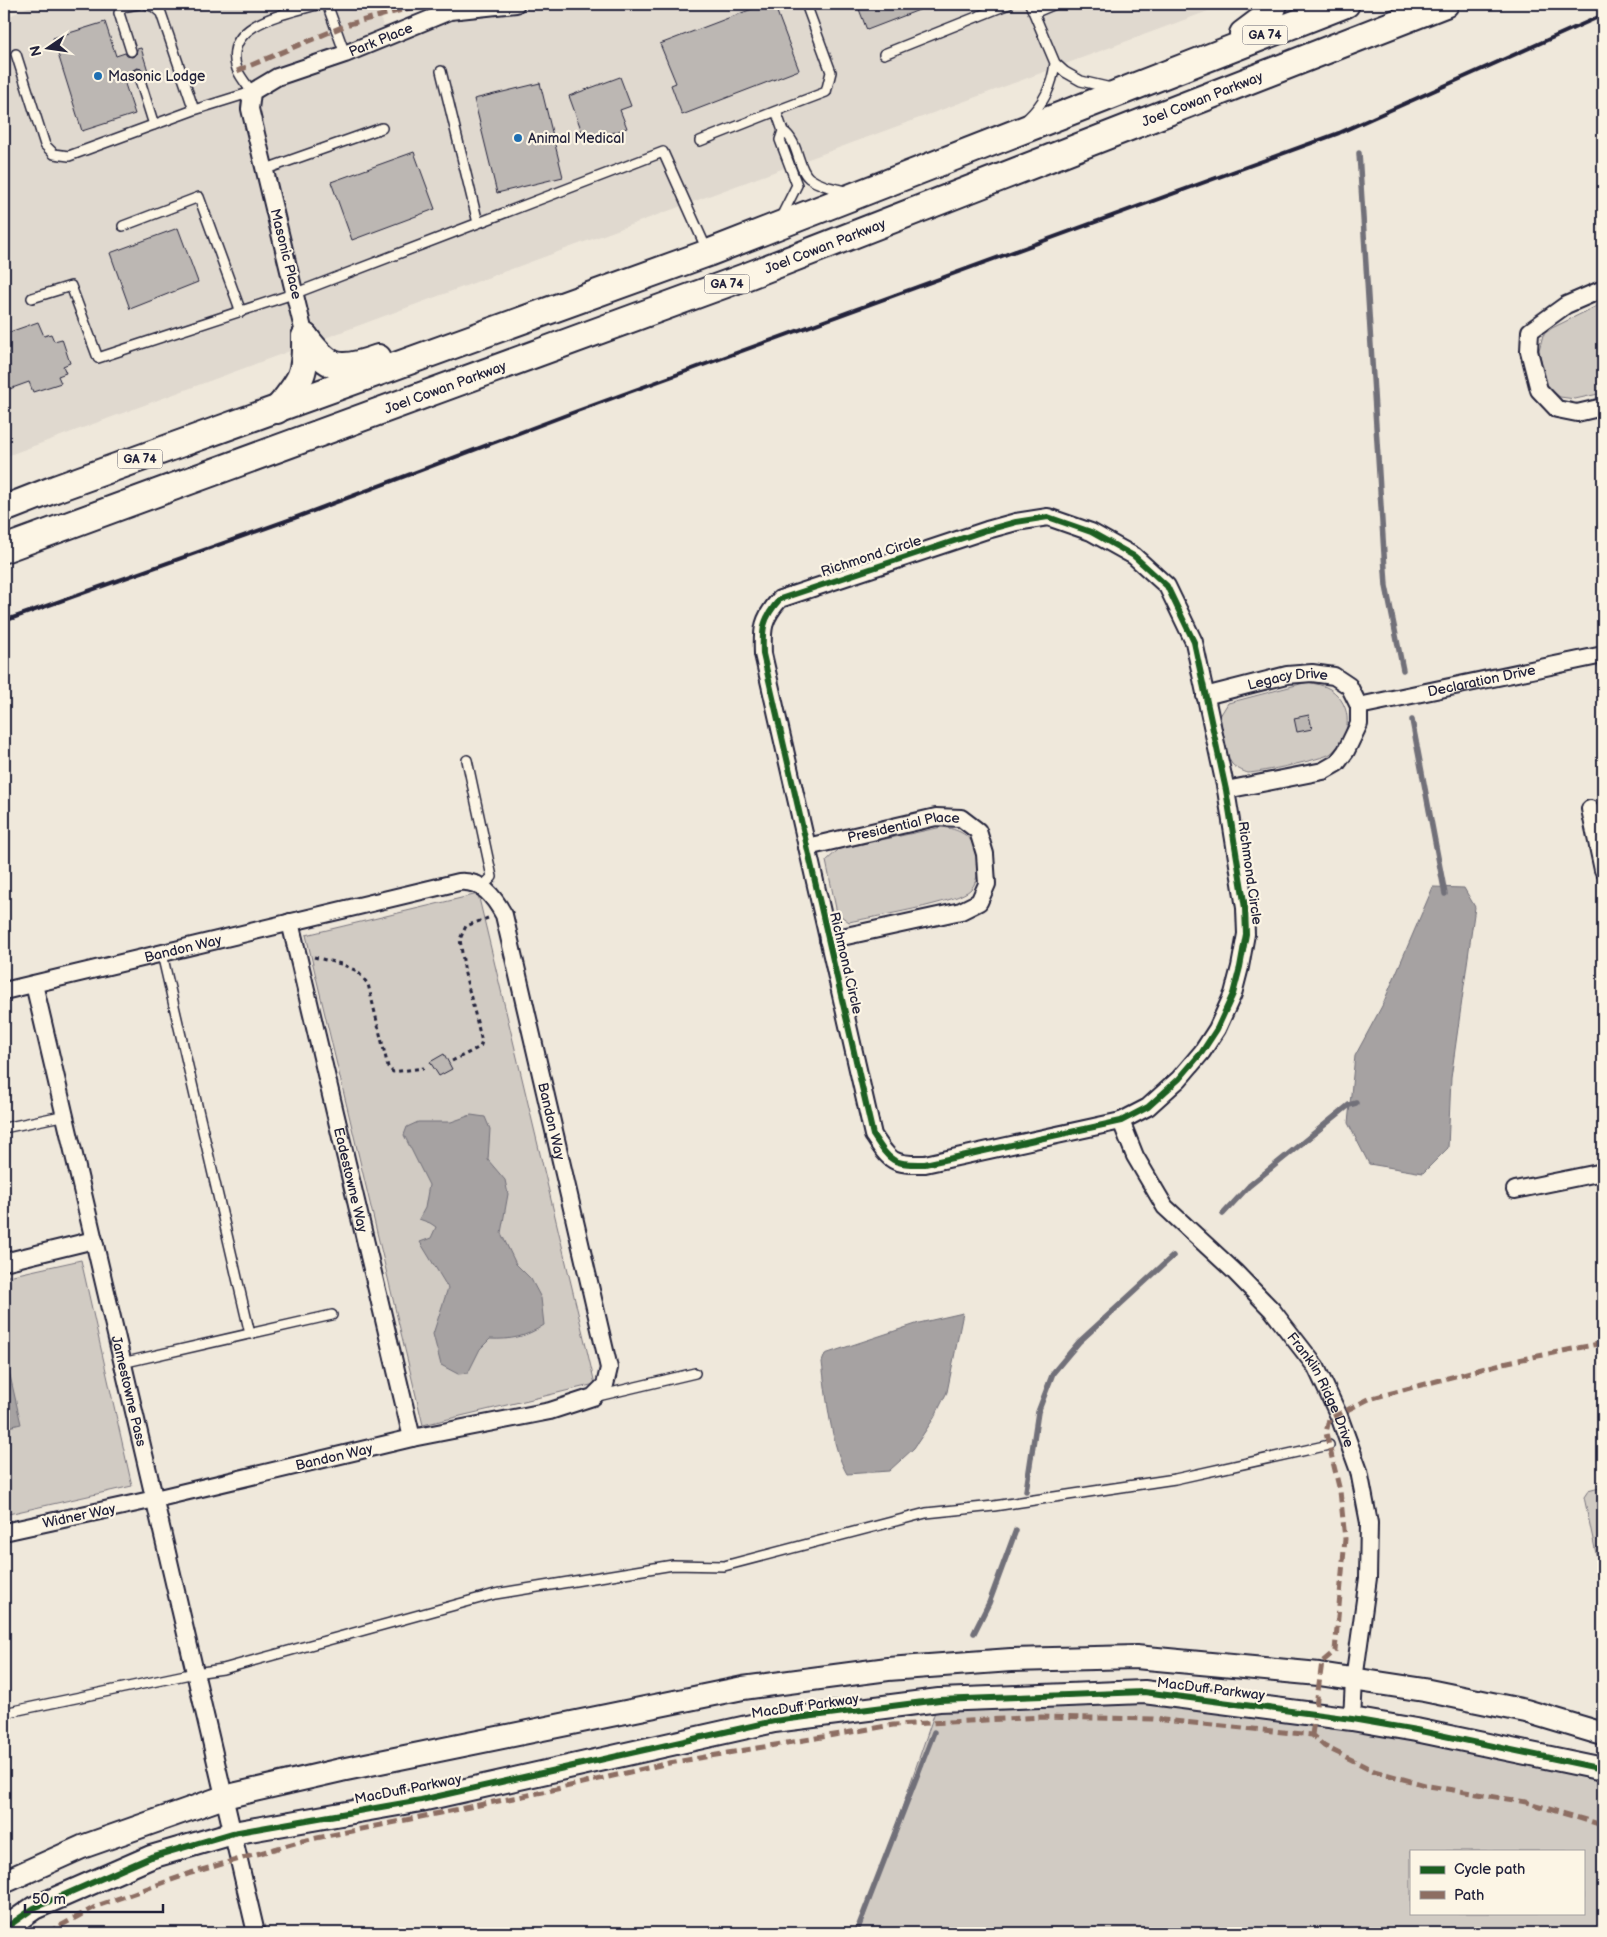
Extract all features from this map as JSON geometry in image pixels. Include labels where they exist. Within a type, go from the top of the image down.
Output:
[{"type":"main road","points":[[1216,54],[1271,13],[1274,4]]},
{"type":"main road","name":"GA 74","points":[[4,509],[708,252],[1346,4]]},
{"type":"main road","name":"Joel Cowan Parkway","points":[[4,549],[745,277],[1446,4]]},
{"type":"main road","points":[[305,337],[319,355],[330,363],[341,366],[355,366],[456,329],[492,319],[540,314]]},
{"type":"main road","name":"Masonic Place","points":[[277,410],[302,376],[306,362],[305,337]]},
{"type":"street","name":"Park Place","points":[[252,92],[276,77],[345,54],[450,11],[516,4]]},
{"type":"street","name":"Masonic Place","points":[[252,92],[250,109],[296,293],[305,337]]},
{"type":"street","points":[[1603,289],[1566,305],[1530,331],[1529,351],[1539,390],[1557,409],[1577,412],[1603,407]]},
{"type":"street","name":"Richmond Circle","points":[[1048,518],[1091,532],[1134,556],[1167,586],[1194,642],[1226,790],[1245,908],[1246,934],[1233,994],[1217,1030],[1202,1052],[1179,1078],[1148,1107],[1121,1120],[924,1164],[904,1165],[886,1156],[873,1135],[763,654],[762,632],[769,612],[780,599],[1016,522],[1048,518]]},
{"type":"street","name":"Declaration Drive","points":[[1359,706],[1603,655]]},
{"type":"street","name":"Legacy Drive","points":[[1205,696],[1287,675],[1312,673],[1334,676],[1348,686],[1359,706]]},
{"type":"street","points":[[1226,790],[1323,771],[1337,764],[1346,752],[1359,724],[1359,706]]},
{"type":"street","points":[[1590,809],[1603,870]]},
{"type":"street","name":"Presidential Place","points":[[807,847],[936,817],[961,818],[978,831],[985,854],[987,884],[979,902],[961,911],[828,940]]},
{"type":"street","name":"Bandon Way","points":[[4,991],[459,882],[470,882],[482,887],[496,899],[504,915],[609,1368],[605,1384],[593,1397],[550,1411],[412,1438],[154,1499]]},
{"type":"street","name":"Eadestowne Way","points":[[290,922],[412,1438]]},
{"type":"street","name":"Jamestowne Pass","points":[[34,984],[256,1933]]},
{"type":"street","name":"Franklin Ridge Drive","points":[[1121,1120],[1135,1156],[1165,1207],[1234,1271],[1272,1310],[1316,1367],[1339,1416],[1359,1472],[1369,1523],[1368,1578],[1354,1680],[1352,1719]]},
{"type":"street","points":[[1515,1190],[1603,1172]]},
{"type":"street","points":[[4,1262],[94,1240]]},
{"type":"street","name":"Widner Way","points":[[4,1532],[154,1499]]},
{"type":"street","name":"MacDuff Parkway","points":[[4,1882],[82,1846],[224,1797],[341,1770],[743,1688],[888,1669],[1011,1660],[1136,1657],[1320,1674],[1424,1690],[1526,1711],[1603,1734]]},
{"type":"street","name":"MacDuff Parkway","points":[[4,1929],[34,1908],[151,1857],[232,1833],[421,1800],[774,1721],[939,1700],[1144,1692],[1352,1719],[1516,1749],[1603,1769]]},
{"type":"lane","points":[[131,51],[119,13],[122,7],[138,4]]},
{"type":"lane","points":[[146,4],[154,6],[161,13],[194,110]]},
{"type":"lane","points":[[16,54],[45,146],[54,154],[69,156],[194,110],[252,92],[236,66],[234,50],[239,40],[258,23],[320,4]]},
{"type":"lane","points":[[328,4],[345,54]]},
{"type":"lane","points":[[700,141],[826,92],[831,72],[806,4]]},
{"type":"lane","points":[[884,54],[1009,4]]},
{"type":"lane","points":[[1055,4],[1032,8],[1055,63],[1064,72],[1081,82],[1125,90]]},
{"type":"lane","points":[[1013,133],[1034,113],[1046,97],[1053,79],[1055,63]]},
{"type":"lane","points":[[441,72],[478,223]]},
{"type":"lane","points":[[138,74],[154,125]]},
{"type":"lane","points":[[776,111],[783,132],[780,140],[797,185],[776,226]]},
{"type":"lane","points":[[266,170],[382,128]]},
{"type":"lane","points":[[783,132],[790,136],[807,176],[822,186],[858,194]]},
{"type":"lane","points":[[32,298],[72,286],[98,358],[296,293],[663,152],[708,252]]},
{"type":"lane","points":[[123,226],[199,197],[241,312]]},
{"type":"lane","points":[[467,760],[492,877],[482,887]]},
{"type":"lane","points":[[162,954],[250,1334]]},
{"type":"lane","points":[[4,1128],[66,1115]]},
{"type":"lane","points":[[122,1363],[332,1315]]},
{"type":"lane","points":[[593,1397],[695,1373]]},
{"type":"lane","points":[[4,1713],[195,1673],[223,1669],[495,1594],[673,1565],[724,1566],[926,1513],[994,1506],[1174,1479],[1329,1445]]},
{"type":"path","points":[[452,1060],[480,1047],[482,1042],[465,974],[460,939],[466,926],[488,918],[499,907]]},
{"type":"path","points":[[299,956],[316,957],[357,971],[368,984],[388,1067],[394,1072],[424,1068]]},
{"type":"shaded area","points":[[34,4],[376,4],[383,26],[583,4],[1227,4],[4,457],[4,19]]},
{"type":"shaded area","points":[[1603,303],[1603,393],[1575,399],[1560,397],[1546,386],[1539,350],[1543,335],[1552,328]]},
{"type":"shaded area","points":[[1308,682],[1330,689],[1343,704],[1347,721],[1346,731],[1337,747],[1325,756],[1264,771],[1248,773],[1233,765],[1225,748],[1220,716],[1228,703]]},
{"type":"shaded area","points":[[942,827],[959,831],[968,837],[974,846],[978,871],[976,881],[971,889],[963,894],[933,904],[849,922],[837,913],[826,861],[839,849]]},
{"type":"shaded area","points":[[1433,887],[1464,888],[1475,907],[1451,1078],[1448,1148],[1423,1173],[1369,1164],[1348,1123],[1355,1056],[1382,1006]]},
{"type":"shaded area","points":[[478,894],[595,1384],[423,1425],[306,935]]},
{"type":"shaded area","points":[[471,1115],[485,1117],[490,1129],[488,1160],[505,1180],[508,1194],[501,1233],[516,1264],[531,1279],[541,1298],[544,1325],[518,1337],[490,1339],[480,1349],[468,1373],[458,1374],[441,1365],[433,1334],[448,1288],[420,1242],[431,1238],[436,1227],[419,1219],[425,1208],[429,1185],[404,1135],[407,1127],[418,1122],[451,1122]]},
{"type":"shaded area","points":[[81,1260],[132,1486],[4,1515],[4,1277]]},
{"type":"shaded area","points":[[963,1313],[947,1392],[934,1418],[914,1448],[889,1471],[847,1474],[841,1463],[830,1420],[822,1362],[825,1354],[919,1323]]},
{"type":"shaded area","points":[[4,1349],[21,1424],[4,1428]]},
{"type":"shaded area","points":[[1603,1487],[1603,1577],[1601,1577],[1584,1497],[1588,1491]]},
{"type":"shaded area","points":[[1144,1692],[1603,1773],[1603,1933],[859,1933],[939,1700]]},
{"type":"building","points":[[765,4],[774,4],[799,70],[682,115],[671,85],[676,83],[660,44]]},
{"type":"building","points":[[857,4],[932,4],[932,5],[867,30]]},
{"type":"building","name":"Masonic Lodge","points":[[105,22],[116,56],[125,53],[127,56],[132,57],[136,55],[137,49],[141,48],[148,71],[144,72],[142,69],[137,68],[133,70],[132,76],[123,78],[135,114],[82,131],[53,38]]},
{"type":"building","points":[[620,77],[631,106],[620,110],[627,128],[609,134],[611,139],[600,143],[597,140],[586,143],[569,96]]},
{"type":"building","name":"Animal Medical","points":[[540,83],[563,177],[497,193],[474,99]]},
{"type":"building","points":[[414,152],[435,209],[352,240],[331,182]]},
{"type":"building","points":[[178,228],[198,282],[130,309],[110,253]]},
{"type":"building","points":[[38,322],[44,336],[51,334],[54,341],[62,339],[70,363],[63,366],[66,373],[58,376],[61,383],[33,392],[29,382],[4,391],[4,354],[8,353],[4,334]]},
{"type":"building","points":[[1309,715],[1312,729],[1297,732],[1294,718]]},
{"type":"building","points":[[444,1054],[452,1069],[439,1076],[430,1062]]},
{"type":"waterway","points":[[1359,153],[1386,586],[1403,670]]},
{"type":"waterway","points":[[1412,720],[1445,894]]},
{"type":"waterway","points":[[1223,1214],[1249,1186],[1349,1105],[1356,1103]]},
{"type":"waterway","points":[[1026,1491],[1038,1412],[1053,1373],[1079,1342],[1173,1256]]},
{"type":"waterway","points":[[974,1633],[989,1603],[1016,1530]]},
{"type":"waterway","points":[[856,1933],[934,1732]]},
{"type":"railway","points":[[4,621],[297,517],[569,414],[1339,133],[1603,15]]},
{"type":"marked path","points":[[237,71],[349,24],[425,4]]},
{"type":"marked path","points":[[1312,1735],[1322,1662],[1335,1651],[1345,1539],[1340,1491],[1326,1433],[1329,1419],[1369,1399],[1508,1362],[1603,1343]]},
{"type":"marked path","points":[[47,1933],[97,1906],[191,1873],[302,1841],[548,1791],[669,1763],[893,1725],[1041,1717],[1153,1719],[1312,1735],[1324,1746],[1374,1771],[1429,1786],[1526,1802],[1602,1825],[1603,1828]]},
{"type":"cycle path","points":[[1048,517],[1091,532],[1134,556],[1167,586],[1194,642],[1226,790],[1245,908],[1246,934],[1240,967],[1233,994],[1217,1029],[1202,1052],[1179,1079],[1148,1107],[1121,1121],[925,1164],[905,1164],[888,1156],[873,1135],[763,654],[764,625],[780,599],[987,530],[1016,522],[1048,517]]},
{"type":"cycle path","points":[[4,1929],[34,1908],[151,1857],[233,1833],[421,1800],[774,1721],[939,1700],[1144,1692],[1352,1719],[1416,1730],[1603,1769]]},
{"type":"place","name":"Masonic Lodge","points":[[98,76]]},
{"type":"place","name":"Animal Medical","points":[[518,138]]}]
